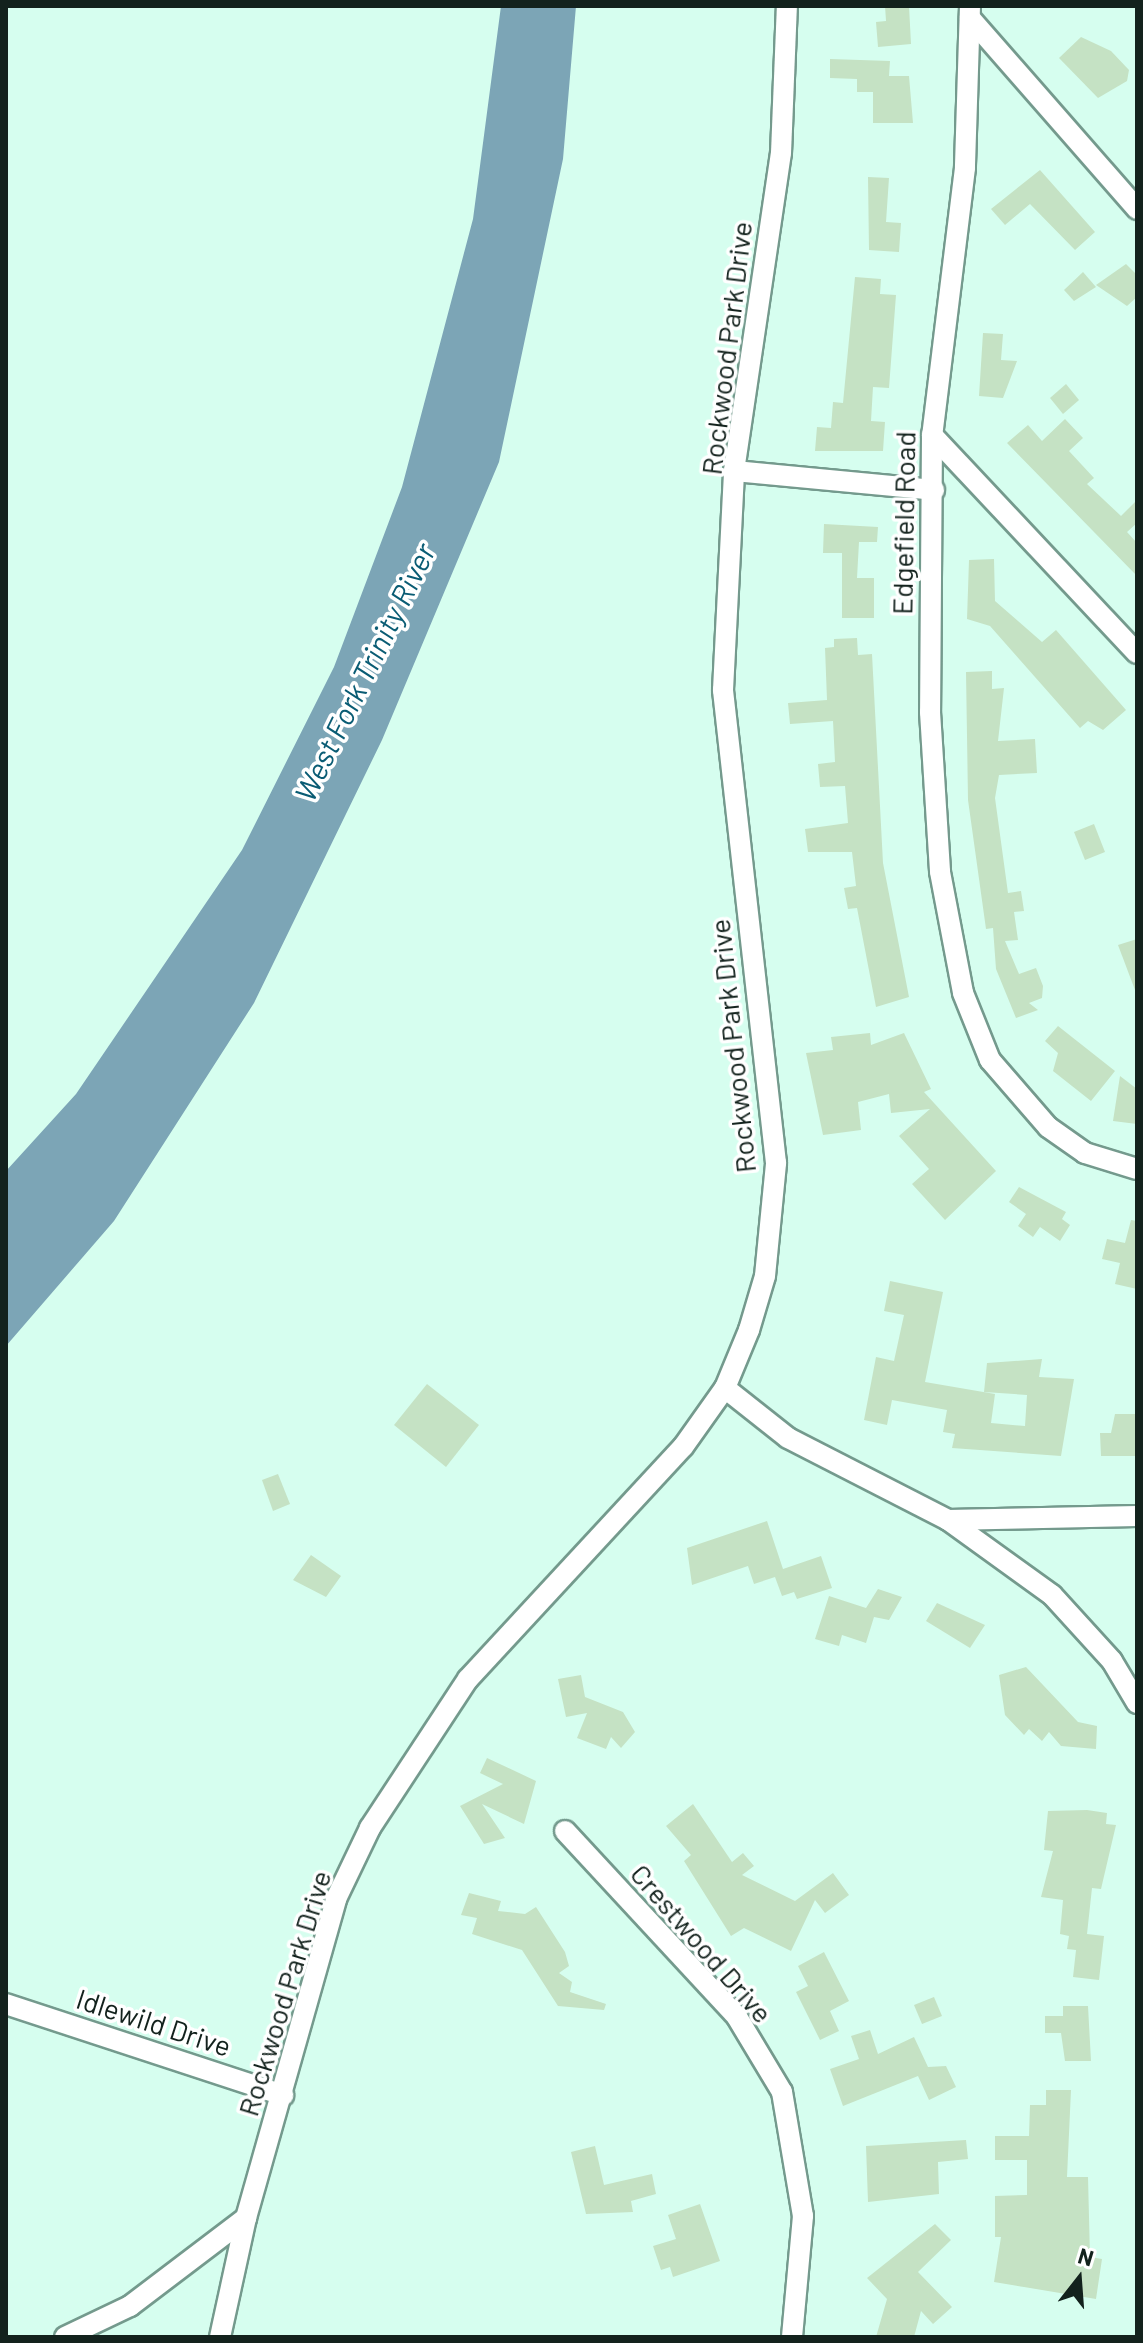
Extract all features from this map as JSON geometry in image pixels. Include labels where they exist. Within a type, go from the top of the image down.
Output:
[{"type":"street","name":"Rockwood Park Drive","points":[[220,2337],[246,2218],[336,1899],[409,1762],[468,1679],[683,1447],[725,1388],[765,1276],[776,1163],[723,705],[734,471],[781,153],[787,6]]},
{"type":"street","points":[[970,12],[1137,209]]},
{"type":"street","name":"Edgefield Road","points":[[970,12],[965,168],[932,435],[930,712],[940,872],[979,1037],[1011,1091],[1048,1127],[1085,1153],[1137,1169]]},
{"type":"street","points":[[932,435],[1137,653]]},
{"type":"street","points":[[734,471],[934,490]]},
{"type":"street","points":[[725,1388],[788,1438],[948,1520],[1052,1595],[1112,1661],[1137,1703]]},
{"type":"street","points":[[948,1520],[1137,1516]]},
{"type":"street","name":"Crestwood Drive","points":[[565,1831],[737,2017],[782,2092],[803,2216],[792,2337]]},
{"type":"street","name":"Idlewild Drive","points":[[6,2004],[283,2095]]},
{"type":"street","points":[[65,2337],[130,2306],[246,2218]]},
{"type":"water","name":"West Fork Trinity River","points":[[501,6],[576,6],[563,159],[499,462],[382,740],[254,1003],[114,1221],[6,1346],[6,1171],[76,1094],[242,850],[334,667],[402,487],[473,219]]},
{"type":"building","points":[[885,6],[909,6],[911,44],[878,47],[876,22],[886,21]]},
{"type":"building","points":[[1081,37],[1111,51],[1129,70],[1127,81],[1098,98],[1059,58]]},
{"type":"building","points":[[830,59],[890,61],[889,76],[909,76],[913,123],[873,123],[873,92],[857,92],[857,79],[830,78]]},
{"type":"building","points":[[1040,170],[1095,232],[1075,250],[1030,204],[1005,225],[991,209]]},
{"type":"building","points":[[868,177],[889,178],[886,222],[901,223],[899,252],[869,250]]},
{"type":"building","points":[[1126,264],[1137,275],[1137,297],[1127,306],[1096,285]]},
{"type":"building","points":[[1083,272],[1096,287],[1074,301],[1064,290]]},
{"type":"building","points":[[855,277],[881,279],[880,294],[896,295],[889,388],[873,387],[871,421],[885,422],[883,451],[815,451],[817,427],[831,428],[833,402],[843,403]]},
{"type":"building","points":[[983,333],[1003,334],[1001,360],[1017,361],[1003,398],[979,396]]},
{"type":"building","points":[[1066,384],[1079,400],[1063,414],[1050,398]]},
{"type":"building","points":[[1065,419],[1083,438],[1069,451],[1094,478],[1087,484],[1121,516],[1137,500],[1137,523],[1127,532],[1137,543],[1137,576],[1007,443],[1028,425],[1042,441]]},
{"type":"building","points":[[824,524],[878,527],[877,542],[859,542],[857,578],[874,578],[874,618],[842,618],[842,553],[823,553]]},
{"type":"building","points":[[994,559],[995,601],[1042,642],[1056,630],[1126,710],[1103,730],[1088,721],[1080,728],[990,626],[967,619],[969,560]]},
{"type":"building","points":[[857,638],[858,655],[872,654],[883,863],[909,997],[876,1007],[857,908],[848,909],[844,888],[856,886],[852,852],[808,852],[805,829],[848,823],[845,786],[820,787],[818,764],[835,762],[833,721],[790,724],[788,703],[827,700],[825,648],[834,647],[834,639]]},
{"type":"building","points":[[992,671],[992,689],[1004,688],[998,741],[1035,739],[1037,773],[999,775],[995,798],[1008,893],[1021,891],[1024,911],[1014,912],[1018,940],[1005,941],[1019,974],[1036,968],[1043,986],[1042,998],[1029,1003],[1038,1010],[1016,1018],[996,969],[993,928],[986,929],[968,800],[966,672]]},
{"type":"building","points":[[1094,824],[1105,852],[1085,860],[1074,832]]},
{"type":"building","points":[[1137,939],[1137,990],[1135,990],[1118,945]]},
{"type":"building","points":[[1058,1026],[1115,1071],[1091,1101],[1053,1071],[1058,1053],[1045,1041]]},
{"type":"building","points":[[870,1033],[871,1045],[904,1033],[931,1089],[924,1092],[996,1171],[945,1220],[912,1184],[929,1169],[899,1136],[930,1109],[891,1113],[889,1094],[858,1102],[861,1130],[823,1135],[806,1053],[833,1050],[831,1037]]},
{"type":"building","points":[[1120,1076],[1137,1089],[1137,1124],[1113,1121]]},
{"type":"building","points":[[1019,1187],[1066,1212],[1062,1219],[1070,1225],[1060,1241],[1040,1227],[1033,1237],[1018,1226],[1026,1214],[1009,1202]]},
{"type":"building","points":[[1131,1220],[1137,1221],[1137,1289],[1115,1284],[1120,1263],[1102,1259],[1107,1239],[1125,1243]]},
{"type":"building","points":[[890,1281],[943,1292],[925,1382],[995,1394],[991,1423],[1025,1426],[1027,1395],[984,1392],[987,1363],[1042,1359],[1039,1377],[1074,1379],[1061,1456],[952,1448],[955,1434],[943,1432],[947,1410],[892,1400],[887,1425],[864,1420],[876,1357],[894,1361],[904,1315],[884,1311]]},
{"type":"building","points":[[427,1384],[479,1425],[446,1467],[394,1425]]},
{"type":"building","points":[[1115,1414],[1137,1414],[1137,1456],[1101,1456],[1100,1433],[1111,1433]]},
{"type":"building","points":[[278,1474],[290,1504],[273,1511],[262,1480]]},
{"type":"building","points":[[767,1521],[783,1569],[821,1556],[832,1588],[797,1599],[794,1592],[782,1596],[775,1577],[754,1584],[748,1566],[692,1585],[687,1548]]},
{"type":"building","points":[[311,1555],[341,1576],[326,1597],[293,1580]]},
{"type":"building","points":[[878,1589],[902,1597],[889,1620],[874,1617],[866,1643],[842,1635],[839,1646],[815,1639],[829,1596],[866,1608]]},
{"type":"building","points":[[937,1603],[985,1625],[970,1648],[926,1621]]},
{"type":"building","points":[[1026,1667],[1078,1722],[1097,1726],[1096,1749],[1061,1746],[1049,1732],[1042,1741],[1029,1729],[1024,1735],[1005,1715],[999,1675]]},
{"type":"building","points":[[581,1675],[585,1697],[623,1712],[635,1732],[621,1748],[611,1737],[606,1749],[577,1738],[587,1713],[566,1717],[558,1679]]},
{"type":"building","points":[[487,1758],[536,1781],[524,1824],[482,1804],[505,1838],[484,1844],[460,1806],[503,1784],[480,1773]]},
{"type":"building","points":[[693,1804],[732,1862],[743,1853],[754,1866],[742,1875],[795,1901],[833,1873],[849,1895],[825,1913],[815,1900],[791,1951],[744,1928],[731,1936],[684,1861],[691,1855],[666,1826]]},
{"type":"building","points":[[1048,1811],[1107,1813],[1106,1824],[1116,1825],[1101,1889],[1092,1888],[1087,1934],[1104,1936],[1099,1980],[1073,1977],[1076,1950],[1067,1949],[1069,1936],[1060,1934],[1063,1900],[1041,1897],[1053,1851],[1044,1850]]},
{"type":"building","points":[[469,1893],[501,1901],[498,1911],[525,1914],[536,1907],[565,1952],[569,1966],[559,1973],[572,1982],[570,1992],[606,2004],[604,2010],[558,2006],[522,1950],[472,1934],[477,1918],[461,1915]]},
{"type":"building","points":[[824,1952],[849,2001],[830,2011],[839,2031],[820,2040],[796,1992],[808,1986],[798,1966]]},
{"type":"building","points":[[934,1997],[942,2016],[922,2024],[914,2005]]},
{"type":"building","points":[[1063,2006],[1088,2006],[1091,2061],[1065,2061],[1061,2033],[1045,2033],[1045,2016],[1063,2016]]},
{"type":"building","points":[[870,2030],[878,2054],[914,2037],[928,2067],[946,2066],[956,2087],[929,2100],[918,2076],[843,2106],[830,2069],[859,2059],[851,2036]]},
{"type":"building","points":[[1046,2090],[1071,2090],[1067,2177],[1088,2177],[1090,2257],[1102,2259],[1096,2299],[994,2282],[1001,2237],[995,2237],[995,2196],[1027,2195],[1027,2160],[995,2160],[995,2136],[1029,2136],[1030,2105],[1046,2105]]},
{"type":"building","points":[[966,2140],[968,2159],[938,2162],[939,2194],[868,2202],[866,2146]]},
{"type":"building","points":[[595,2146],[604,2185],[652,2174],[656,2194],[631,2201],[633,2212],[586,2214],[571,2152]]},
{"type":"building","points":[[700,2204],[720,2261],[673,2277],[670,2267],[661,2270],[653,2246],[676,2239],[668,2215]]},
{"type":"building","points":[[935,2224],[951,2240],[918,2272],[952,2307],[933,2324],[921,2311],[914,2337],[876,2337],[887,2299],[867,2278]]}]
